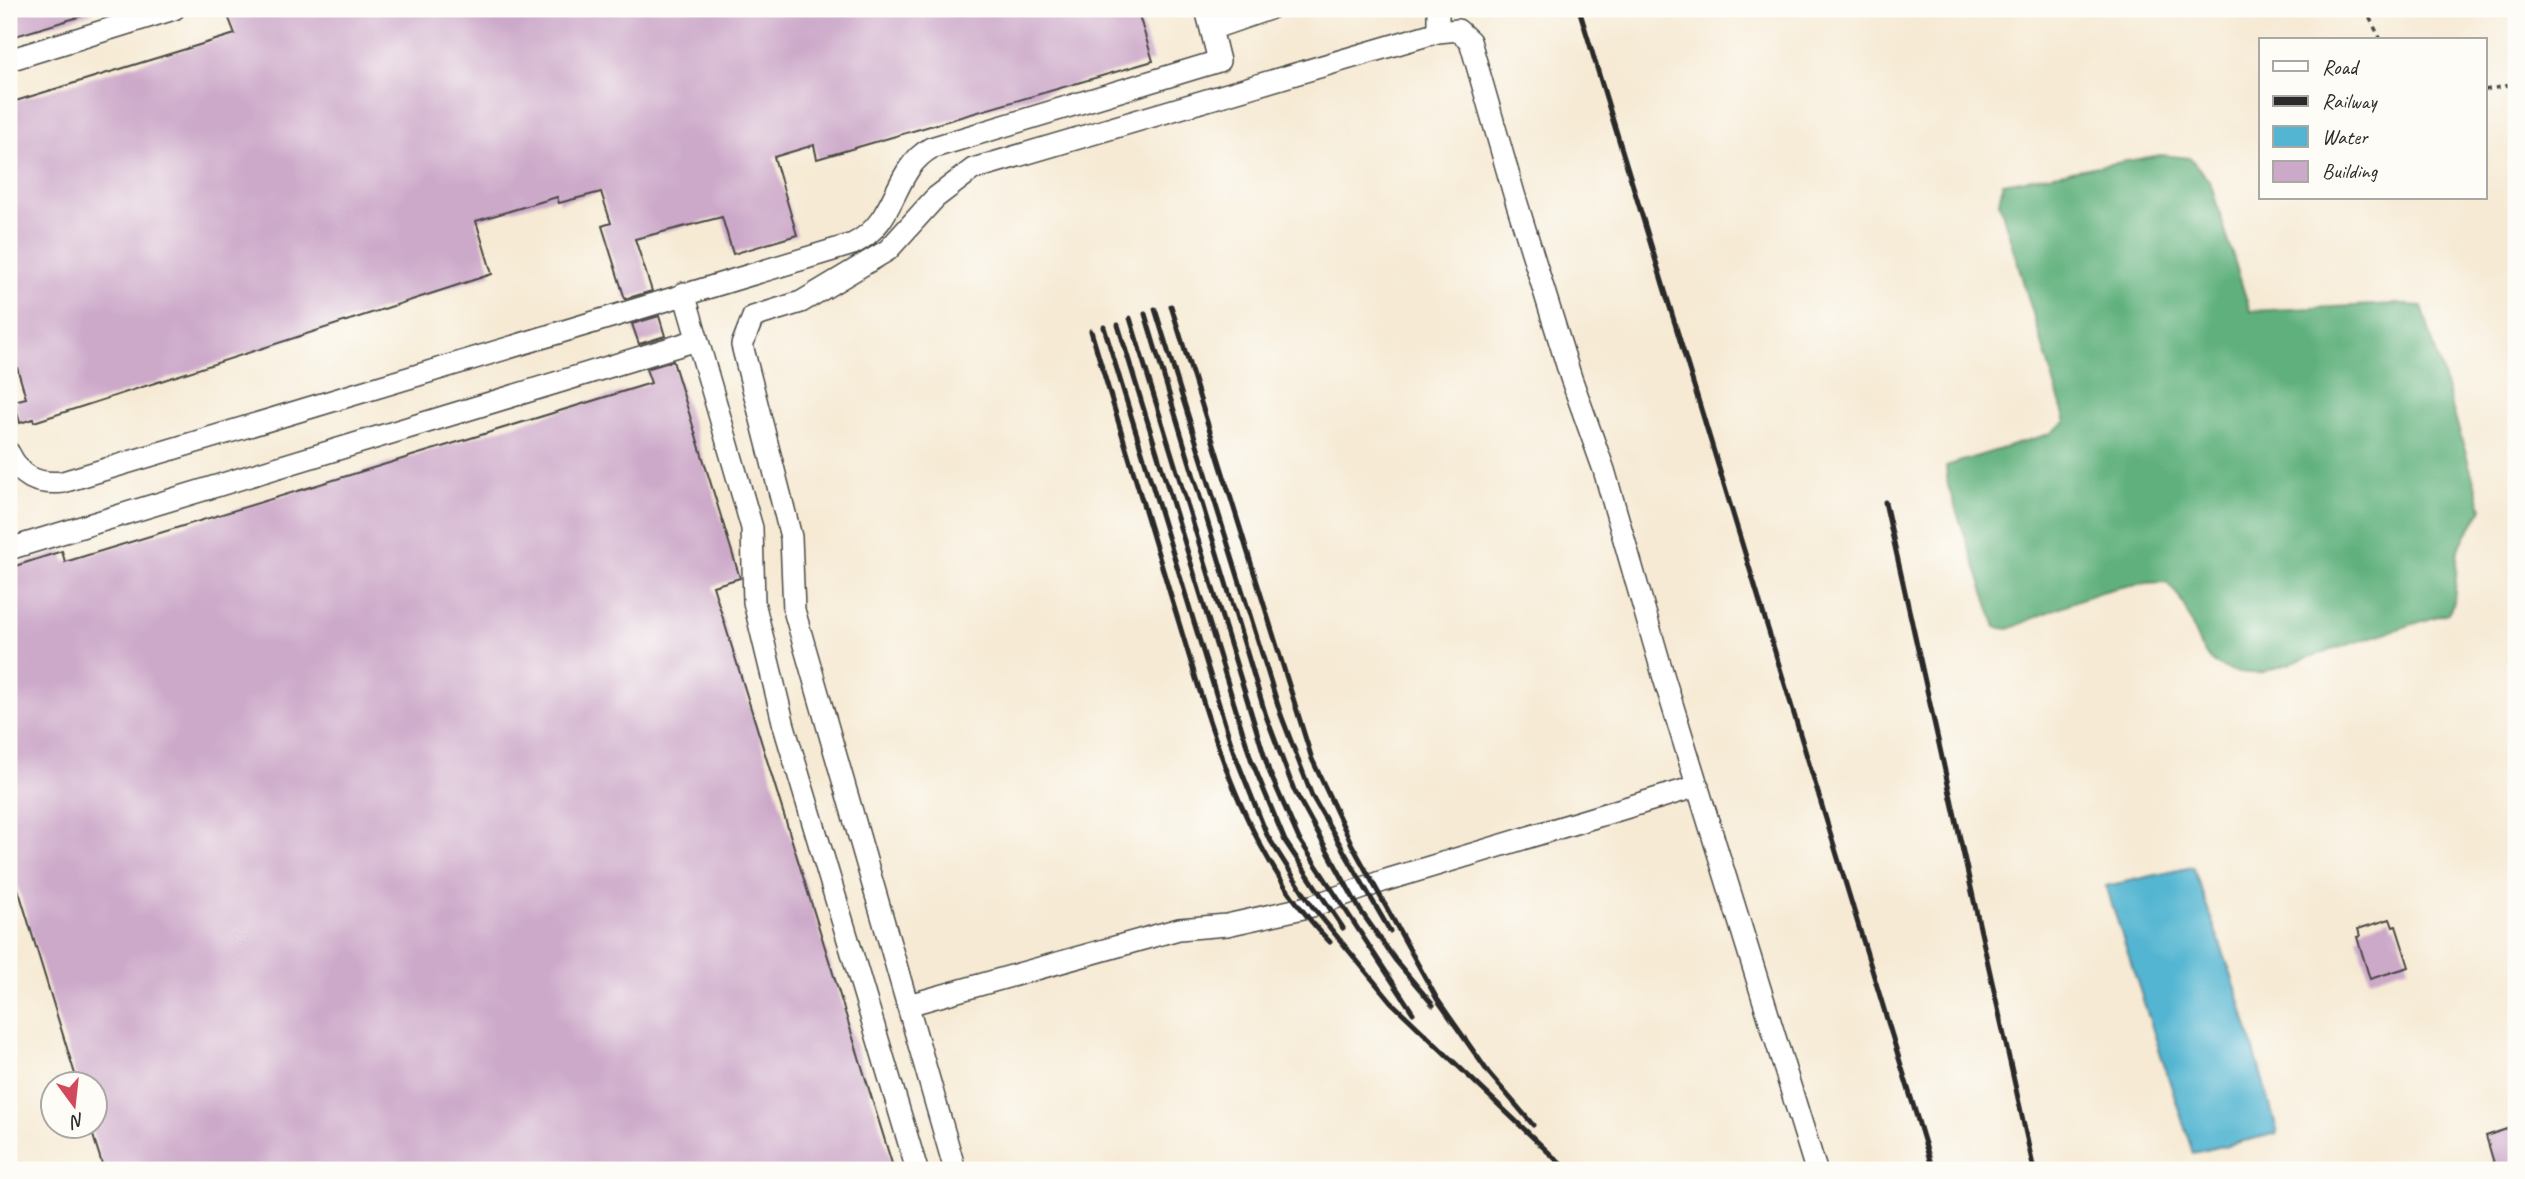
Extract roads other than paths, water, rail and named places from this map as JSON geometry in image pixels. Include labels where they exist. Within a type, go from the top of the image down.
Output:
[{"type":"lane","points":[[9,60],[174,9]]},
{"type":"lane","points":[[9,453],[16,468],[29,479],[45,484],[62,482],[867,237],[885,217],[913,161],[931,148],[1219,61],[1209,19],[1269,9]]},
{"type":"lane","points":[[1438,9],[1438,32]]},
{"type":"lane","points":[[955,1170],[794,610],[791,537],[742,345],[753,317],[801,302],[888,250],[935,198],[973,169],[1438,32],[1458,30],[1470,41],[1571,378],[1604,470],[1815,1170]]},
{"type":"lane","points":[[684,293],[752,528],[754,602],[784,726],[917,1170]]},
{"type":"lane","points":[[9,549],[697,340]]},
{"type":"lane","points":[[908,1005],[1179,929],[1227,925],[1312,906],[1383,881],[1698,786]]},
{"type":"water","points":[[2193,867],[2238,994],[2278,1133],[2193,1153],[2106,886]]},
{"type":"railway","points":[[1579,9],[1933,1170]]},
{"type":"railway","points":[[1171,306],[1312,759],[1352,845],[1437,999],[1488,1072],[1533,1125]]},
{"type":"railway","points":[[1155,309],[1281,715],[1312,796],[1390,931]]},
{"type":"railway","points":[[1145,314],[1266,716],[1294,790],[1360,910],[1396,961],[1433,1005]]},
{"type":"railway","points":[[1130,318],[1269,771],[1299,839],[1413,1013]]},
{"type":"railway","points":[[1118,325],[1251,759],[1285,841],[1343,928]]},
{"type":"railway","points":[[1104,327],[1233,750],[1267,835],[1312,906],[1391,1002],[1567,1170]]},
{"type":"railway","points":[[1091,331],[1200,691],[1231,781],[1250,825],[1273,866],[1299,906],[1330,942]]},
{"type":"railway","points":[[1885,502],[2034,1170]]}]
